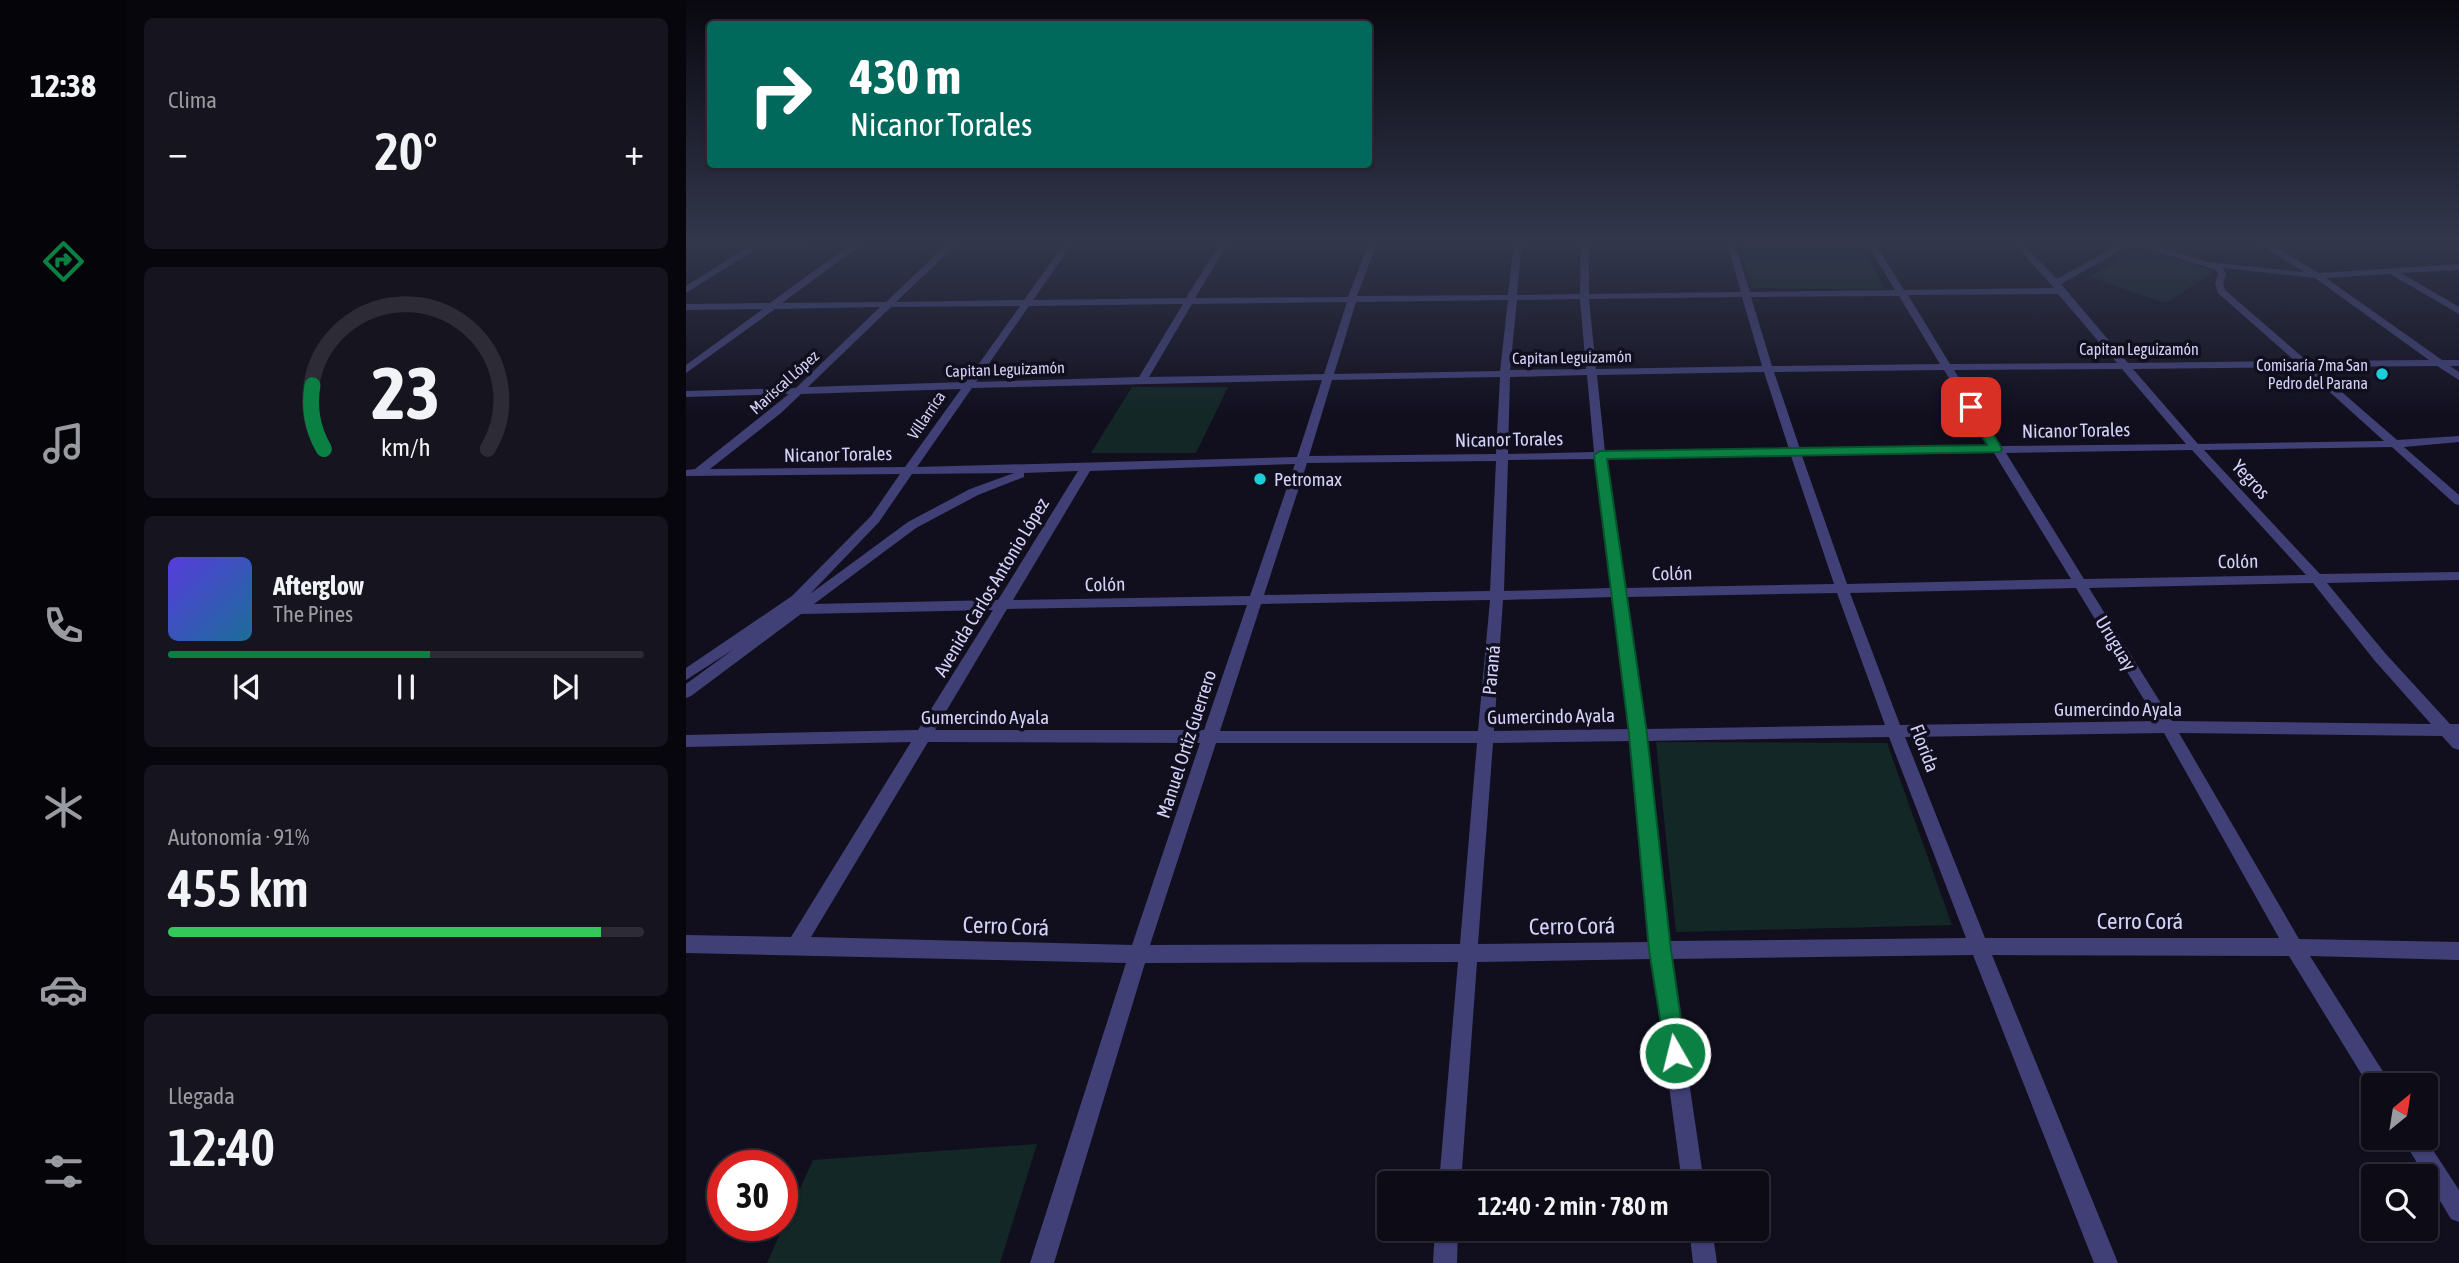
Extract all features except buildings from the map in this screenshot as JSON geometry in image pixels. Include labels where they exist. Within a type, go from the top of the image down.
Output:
[{"type":"street","points":[[686,370],[780,299]]},
{"type":"street","name":"Mariscal López","points":[[686,480],[777,411],[896,299]]},
{"type":"street","name":"Manuel Ortiz Guerrero","points":[[1042,1263],[1138,954],[1256,601],[1352,299]]},
{"type":"street","points":[[686,307],[1362,299]]},
{"type":"street","name":"Paraná","points":[[1451,1171],[1497,595],[1505,374],[1511,299]]},
{"type":"street","points":[[1584,299],[1600,455],[1638,734],[1660,950],[1691,1171]]},
{"type":"street","name":"Florida","points":[[1747,299],[1842,589],[2106,1263]]},
{"type":"street","name":"Uruguay","points":[[1904,299],[2168,727],[2293,946],[2372,1073]]},
{"type":"street","name":"Yegros","points":[[2068,299],[2194,446],[2316,578],[2380,657],[2453,730],[2459,744]]},
{"type":"street","points":[[2230,299],[2459,501]]},
{"type":"street","points":[[2349,299],[2459,377]]},
{"type":"street","points":[[2438,299],[2459,311]]},
{"type":"street","points":[[1142,380],[1189,300]]},
{"type":"street","name":"Villarrica","points":[[799,604],[862,534],[1030,301]]},
{"type":"street","name":"Capitan Leguizamón","points":[[686,394],[1142,380],[1769,369],[2459,363]]},
{"type":"street","name":"Nicanor Torales","points":[[692,473],[1003,470],[1302,460],[2394,444],[2459,439]]},
{"type":"street","name":"Avenida Carlos Antonio López","points":[[797,944],[1087,466]]},
{"type":"street","name":"Villarrica","points":[[686,675],[799,604],[923,518],[988,486],[1046,467]]},
{"type":"street","name":"Villarrica","points":[[686,692],[894,530],[1003,470]]},
{"type":"street","name":"Colón","points":[[799,604],[1003,605],[1256,601],[2459,576]]},
{"type":"street","name":"Gumercindo Ayala","points":[[686,741],[922,736],[1485,737],[2168,727],[2453,730]]},
{"type":"street","name":"Cerro Corá","points":[[686,944],[797,944],[1138,954],[1660,950],[1979,944],[2293,946],[2459,951]]},
{"type":"street","points":[[2421,1150],[2459,1211]]},
{"type":"street","points":[[1445,1263],[1446,1241]]},
{"type":"street","points":[[1702,1241],[1705,1263]]},
{"type":"green space","points":[[2154,299],[2172,299],[2166,303]]},
{"type":"green space","points":[[1132,387],[1228,387],[1196,453],[1091,453]]},
{"type":"green space","points":[[1656,742],[1887,743],[1952,925],[1676,932]]},
{"type":"green space","points":[[1037,1144],[1000,1263],[767,1263],[777,1241],[798,1241],[798,1194],[813,1160]]},
{"type":"place","name":"Comisaría 7ma San Pedro del Parana","points":[[2382,374]]},
{"type":"place","name":"Petromax","points":[[1260,479]]},
{"type":"route","points":[[1675,1053],[1660,950],[1638,734],[1600,455],[1996,449],[1971,407]]}]
